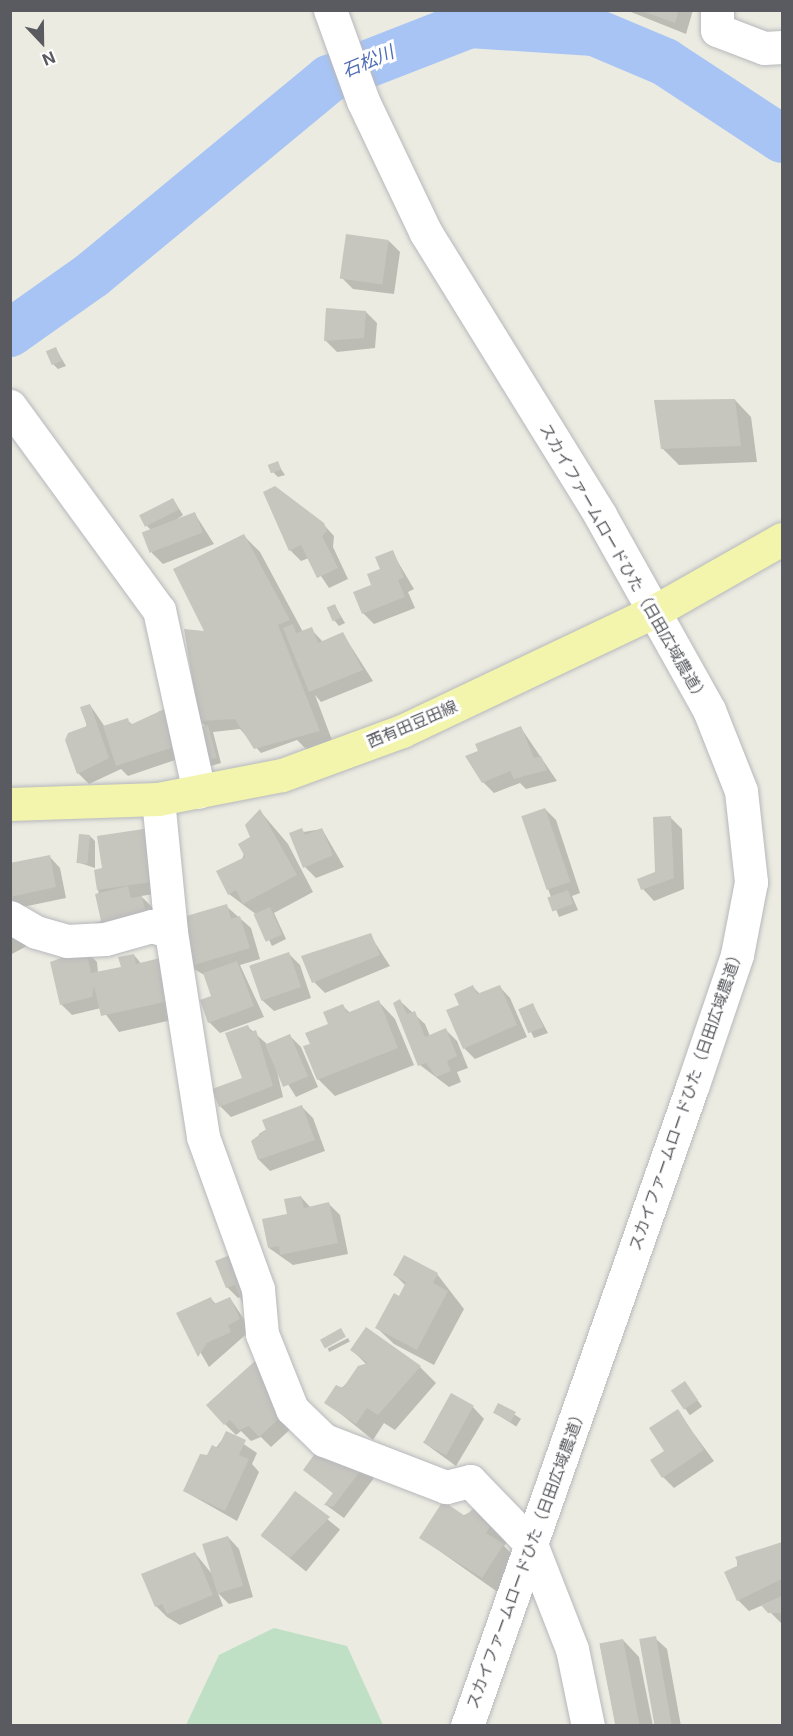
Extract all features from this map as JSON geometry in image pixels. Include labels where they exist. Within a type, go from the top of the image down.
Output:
[{"type":"main road","name":"西有田豆田線","points":[[10,804],[158,799],[282,775],[402,730],[654,611],[783,539]]},
{"type":"street","name":"スカイファームロードひた（日田広域農道）","points":[[330,10],[363,101],[426,233],[654,611],[709,710],[741,791],[751,882],[733,966],[467,1725]]},
{"type":"street","points":[[717,10],[717,30],[764,48],[783,47]]},
{"type":"street","points":[[10,406],[159,609],[199,792]]},
{"type":"street","points":[[158,799],[171,932],[203,1137],[258,1289],[262,1334],[292,1409],[324,1440],[446,1487],[470,1481],[531,1544],[572,1649],[588,1725]]},
{"type":"street","points":[[10,916],[36,932],[67,941],[105,939],[152,926],[171,932]]},
{"type":"green space","points":[[274,1628],[347,1646],[383,1725],[186,1725],[219,1655]]},
{"type":"building","points":[[639,10],[679,10],[675,23]]},
{"type":"building","points":[[346,234],[389,240],[382,285],[340,279]]},
{"type":"building","points":[[326,308],[366,311],[364,338],[324,341]]},
{"type":"building","points":[[56,347],[62,361],[52,365],[46,351]]},
{"type":"building","points":[[735,399],[741,446],[661,449],[654,400]]},
{"type":"building","points":[[278,461],[281,469],[271,473],[268,465]]},
{"type":"building","points":[[275,486],[324,523],[327,531],[322,536],[338,568],[317,578],[301,545],[289,551],[263,492]]},
{"type":"building","points":[[173,498],[179,510],[145,527],[139,515]]},
{"type":"building","points":[[195,512],[203,533],[150,553],[142,532]]},
{"type":"building","points":[[244,534],[290,620],[278,625],[320,731],[254,749],[235,719],[199,721],[184,629],[204,631],[173,569]]},
{"type":"building","points":[[393,550],[404,577],[398,580],[405,597],[362,614],[353,592],[371,585],[367,574],[380,569],[375,557]]},
{"type":"building","points":[[335,604],[341,618],[333,621],[327,608]]},
{"type":"building","points":[[293,624],[296,633],[312,627],[318,643],[343,632],[363,670],[309,692],[283,628]]},
{"type":"building","points":[[90,704],[109,758],[77,774],[65,740],[68,733],[87,726],[80,707]]},
{"type":"building","points":[[171,706],[183,744],[116,766],[103,726],[128,718],[130,725]]},
{"type":"building","points":[[208,725],[217,758],[204,761],[195,728]]},
{"type":"building","points":[[521,726],[534,758],[541,756],[547,770],[514,779],[510,771],[482,783],[465,756],[478,751],[475,744]]},
{"type":"building","points":[[545,808],[570,882],[547,890],[521,816]]},
{"type":"building","points":[[260,809],[297,875],[243,904],[236,890],[228,895],[216,871],[245,857],[238,844],[250,837],[245,825]]},
{"type":"building","points":[[671,816],[674,878],[641,890],[637,879],[655,872],[653,817]]},
{"type":"building","points":[[150,828],[158,881],[97,890],[94,870],[102,868],[97,836]]},
{"type":"building","points":[[302,828],[305,835],[322,828],[333,855],[303,868],[289,833]]},
{"type":"building","points":[[79,834],[90,835],[87,864],[76,863]]},
{"type":"building","points":[[50,855],[56,887],[10,897],[10,863]]},
{"type":"building","points":[[128,886],[131,898],[142,896],[147,918],[96,930],[94,923],[101,921],[95,894]]},
{"type":"building","points":[[568,890],[573,904],[552,912],[547,898]]},
{"type":"building","points":[[227,904],[231,919],[240,916],[250,948],[188,967],[173,920]]},
{"type":"building","points":[[270,907],[282,934],[266,942],[254,914]]},
{"type":"building","points":[[371,933],[380,955],[312,983],[301,956]]},
{"type":"building","points":[[86,949],[91,973],[121,967],[118,957],[134,954],[136,964],[160,958],[169,1001],[101,1016],[94,986],[92,997],[60,1005],[50,962]]},
{"type":"building","points":[[289,952],[301,987],[261,1001],[249,966]]},
{"type":"building","points":[[237,961],[254,1006],[208,1023],[200,1000],[211,996],[203,973]]},
{"type":"building","points":[[473,985],[477,994],[500,985],[517,1025],[463,1049],[446,1010],[459,1005],[454,994]]},
{"type":"building","points":[[400,999],[407,1014],[415,1011],[425,1037],[446,1028],[457,1056],[447,1061],[451,1071],[436,1077],[426,1063],[418,1066],[393,1003]]},
{"type":"building","points":[[379,1000],[398,1048],[317,1080],[303,1046],[310,1044],[305,1033],[328,1024],[323,1012],[343,1004],[347,1013]]},
{"type":"building","points":[[533,1003],[543,1027],[528,1033],[518,1009]]},
{"type":"building","points":[[248,1025],[251,1032],[256,1030],[273,1086],[219,1107],[212,1089],[242,1078],[225,1033]]},
{"type":"building","points":[[290,1034],[308,1076],[283,1087],[265,1045]]},
{"type":"building","points":[[302,1105],[315,1140],[258,1160],[251,1141],[266,1130],[262,1120]]},
{"type":"building","points":[[301,1196],[304,1208],[329,1202],[338,1243],[280,1255],[279,1246],[268,1248],[262,1219],[287,1214],[284,1199]]},
{"type":"building","points":[[237,1252],[248,1317],[235,1285],[226,1288],[215,1261]]},
{"type":"building","points":[[404,1255],[438,1273],[433,1283],[448,1291],[417,1350],[375,1328],[394,1293],[399,1296],[406,1282],[393,1275]]},
{"type":"building","points":[[211,1297],[214,1304],[230,1297],[240,1319],[228,1325],[231,1332],[207,1343],[198,1357],[176,1313]]},
{"type":"building","points":[[366,1327],[421,1366],[378,1415],[367,1408],[356,1424],[324,1403],[336,1385],[343,1388],[358,1366],[368,1363],[350,1350]]},
{"type":"building","points":[[341,1328],[346,1337],[325,1348],[320,1340]]},
{"type":"building","points":[[255,1361],[276,1384],[266,1392],[285,1413],[259,1437],[249,1426],[239,1430],[230,1420],[224,1425],[206,1405]]},
{"type":"building","points":[[685,1381],[698,1400],[684,1410],[671,1391]]},
{"type":"building","points":[[451,1393],[474,1406],[446,1455],[423,1443]]},
{"type":"building","points":[[498,1403],[516,1412],[511,1422],[493,1413]]},
{"type":"building","points":[[678,1409],[704,1450],[662,1478],[650,1460],[664,1451],[649,1428]]},
{"type":"building","points":[[226,1431],[246,1440],[239,1455],[249,1459],[225,1511],[183,1491],[200,1454],[207,1455],[212,1445],[218,1448]]},
{"type":"building","points":[[319,1448],[340,1464],[347,1454],[364,1466],[333,1507],[324,1505],[333,1493],[303,1470]]},
{"type":"building","points":[[295,1491],[330,1517],[290,1558],[261,1536]]},
{"type":"building","points":[[443,1501],[465,1516],[474,1508],[494,1521],[486,1533],[504,1544],[482,1578],[419,1538]]},
{"type":"building","points":[[228,1536],[243,1586],[217,1594],[202,1544]]},
{"type":"building","points":[[782,1542],[782,1579],[737,1601],[724,1572],[739,1565],[735,1557]]},
{"type":"building","points":[[195,1552],[213,1595],[167,1614],[162,1604],[155,1607],[141,1574]]},
{"type":"building","points":[[782,1596],[782,1613],[768,1613],[761,1605]]},
{"type":"building","points":[[656,1636],[672,1725],[655,1726],[639,1639]]},
{"type":"building","points":[[623,1639],[640,1725],[615,1726],[599,1644]]},
{"type":"waterway","name":"石松川","points":[[10,333],[92,275],[329,79],[470,24],[594,32],[665,62],[782,139]]}]
